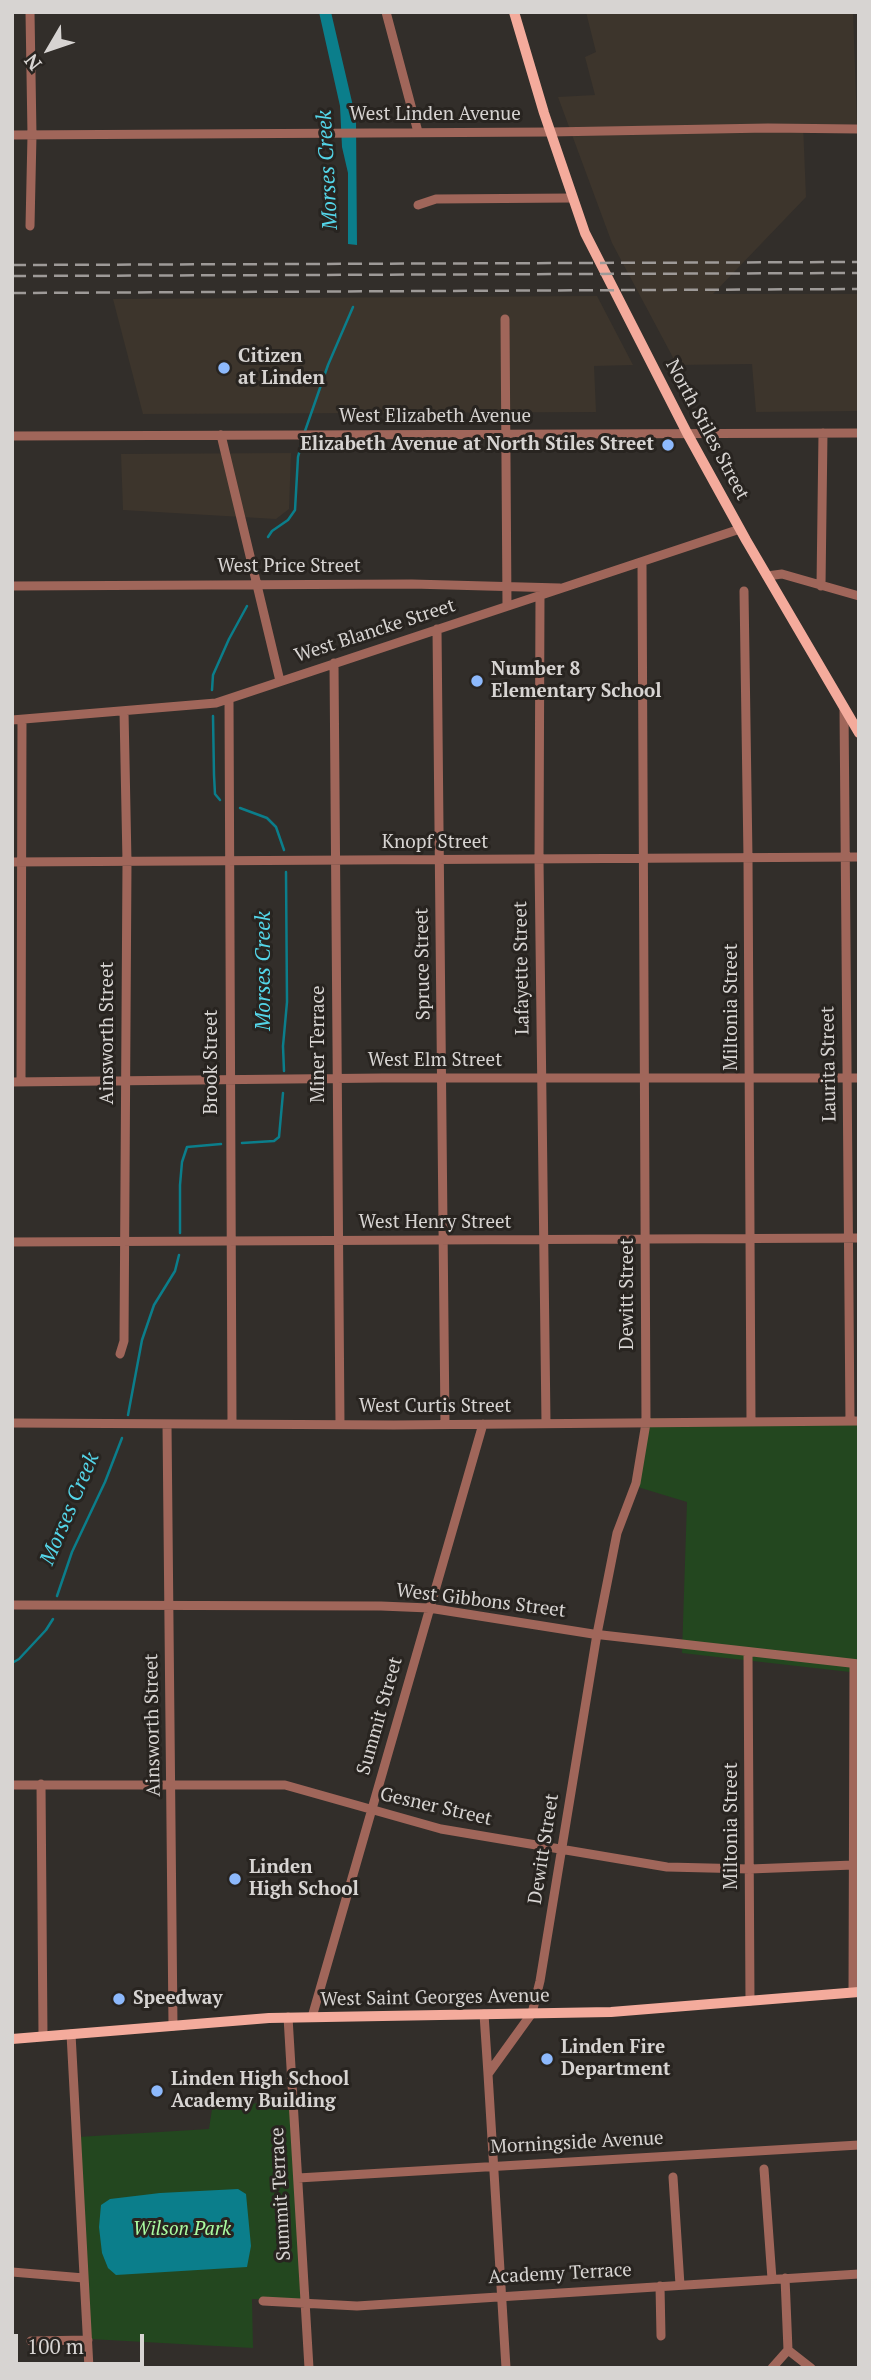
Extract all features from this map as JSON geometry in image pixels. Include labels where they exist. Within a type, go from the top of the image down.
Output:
[{"type":"main road","name":"North Stiles Street","points":[[514,12],[550,132],[585,233],[687,433],[859,733]]},
{"type":"main road","name":"West Saint Georges Avenue","points":[[12,2039],[288,2017],[611,2012],[856,1992]]},
{"type":"street","points":[[30,12],[30,226]]},
{"type":"street","points":[[386,12],[418,132]]},
{"type":"street","name":"West Linden Avenue","points":[[12,135],[859,129]]},
{"type":"street","points":[[418,205],[436,199],[572,198]]},
{"type":"street","points":[[505,319],[508,607]]},
{"type":"street","points":[[182,422],[183,434]]},
{"type":"street","points":[[821,586],[823,433]]},
{"type":"street","name":"West Elizabeth Avenue","points":[[12,436],[859,433]]},
{"type":"street","points":[[221,435],[280,681]]},
{"type":"street","name":"West Blancke Street","points":[[17,720],[191,706],[229,699],[740,529]]},
{"type":"street","name":"Dewitt Street","points":[[532,2013],[540,1981],[597,1634],[617,1533],[636,1483],[646,1423],[642,563]]},
{"type":"street","points":[[767,576],[782,574],[859,596]]},
{"type":"street","name":"West Price Street","points":[[12,586],[506,585],[565,588]]},
{"type":"street","name":"Miltonia Street","points":[[744,591],[751,1422]]},
{"type":"street","name":"Lafayette Street","points":[[540,596],[539,860],[546,1423]]},
{"type":"street","name":"Spruce Street","points":[[437,629],[445,1424]]},
{"type":"street","name":"Miner Terrace","points":[[334,663],[340,1424]]},
{"type":"street","name":"Brook Street","points":[[229,699],[232,1424]]},
{"type":"street","name":"Laurita Street","points":[[844,707],[847,1078],[854,1238],[855,1421]]},
{"type":"street","name":"Ainsworth Street","points":[[120,1354],[124,1341],[127,862],[124,711]]},
{"type":"street","points":[[17,720],[17,1082]]},
{"type":"street","name":"Knopf Street","points":[[17,862],[859,857]]},
{"type":"street","name":"West Elm Street","points":[[17,1082],[859,1078]]},
{"type":"street","name":"West Henry Street","points":[[12,1242],[854,1238]]},
{"type":"street","name":"West Curtis Street","points":[[12,1423],[483,1424],[855,1421]]},
{"type":"street","name":"Ainsworth Street","points":[[167,1424],[173,2026]]},
{"type":"street","name":"Summit Street","points":[[312,2017],[483,1424]]},
{"type":"street","name":"West Gibbons Street","points":[[12,1605],[429,1608],[597,1634],[856,1664]]},
{"type":"street","name":"Miltonia Street","points":[[748,1652],[750,2001]]},
{"type":"street","points":[[856,1664],[853,1865],[856,1992]]},
{"type":"street","name":"Gesner Street","points":[[12,1784],[285,1785],[474,1836],[667,1867],[750,1869],[853,1865]]},
{"type":"street","points":[[41,1784],[43,2036]]},
{"type":"street","points":[[488,2074],[532,2013]]},
{"type":"street","points":[[484,2014],[506,2368]]},
{"type":"street","name":"Summit Terrace","points":[[288,2017],[309,2368]]},
{"type":"street","points":[[71,2034],[89,2368]]},
{"type":"street","name":"Morningside Avenue","points":[[298,2178],[859,2145]]},
{"type":"street","points":[[764,2169],[772,2279]]},
{"type":"street","points":[[673,2177],[680,2285]]},
{"type":"street","points":[[12,2272],[84,2278]]},
{"type":"street","name":"Academy Terrace","points":[[262,2301],[357,2306],[859,2274]]},
{"type":"street","points":[[772,2368],[788,2350],[785,2278]]},
{"type":"street","points":[[660,2286],[661,2336]]},
{"type":"street","points":[[31,2341],[88,2340]]},
{"type":"street","points":[[788,2350],[811,2368]]},
{"type":"shaded area","points":[[586,12],[853,12],[857,124],[803,124],[806,197],[713,294],[859,294],[859,411],[756,412],[752,364],[677,365],[612,243],[558,97],[595,95],[585,57],[596,52]]},
{"type":"shaded area","points":[[597,296],[633,365],[594,366],[596,412],[143,414],[113,299]]},
{"type":"shaded area","points":[[291,453],[289,509],[276,519],[123,510],[121,454]]},
{"type":"green space","points":[[646,1418],[859,1420],[859,1673],[682,1653],[687,1502],[631,1485]]},
{"type":"green space","name":"Wilson Park","points":[[290,2099],[303,2300],[252,2299],[253,2348],[90,2339],[78,2137],[209,2129],[212,2109]]},
{"type":"water","points":[[319,12],[331,12],[356,119],[357,245],[348,244],[348,173],[342,147],[340,106]]},
{"type":"water","points":[[238,2189],[246,2194],[251,2246],[247,2267],[116,2275],[108,2268],[102,2253],[99,2227],[101,2205],[110,2199]]},
{"type":"waterway","name":"Morses Creek","points":[[305,431],[328,365],[353,307]]},
{"type":"waterway","name":"Morses Creek","points":[[268,537],[288,520],[295,510],[298,457],[303,438]]},
{"type":"waterway","name":"Morses Creek","points":[[212,690],[213,675],[247,606]]},
{"type":"waterway","name":"Morses Creek","points":[[213,716],[215,794],[220,800]]},
{"type":"waterway","name":"Morses Creek","points":[[240,808],[267,818],[276,827],[284,850]]},
{"type":"waterway","name":"Morses Creek","points":[[284,1071],[287,1002],[286,872]]},
{"type":"waterway","name":"Morses Creek","points":[[242,1143],[274,1141],[279,1137],[283,1093]]},
{"type":"waterway","name":"Morses Creek","points":[[180,1233],[180,1185],[182,1162],[187,1147],[221,1144]]},
{"type":"waterway","name":"Morses Creek","points":[[128,1415],[142,1340],[154,1305],[175,1271],[179,1255]]},
{"type":"waterway","name":"Morses Creek","points":[[57,1596],[72,1552],[105,1482],[122,1438]]},
{"type":"waterway","name":"Morses Creek","points":[[12,1663],[19,1659],[53,1619]]},
{"type":"railway","points":[[12,265],[859,262]]},
{"type":"railway","points":[[12,276],[859,273]]},
{"type":"railway","points":[[12,293],[859,289]]},
{"type":"place","name":"Citizen at Linden","points":[[224,368]]},
{"type":"place","name":"Elizabeth Avenue at North Stiles Street","points":[[668,445]]},
{"type":"place","name":"Number 8 Elementary School","points":[[477,681]]},
{"type":"place","name":"Linden High School","points":[[235,1879]]},
{"type":"place","name":"Speedway","points":[[119,1999]]},
{"type":"place","name":"Linden Fire Department","points":[[547,2059]]},
{"type":"place","name":"Linden High School Academy Building","points":[[157,2091]]}]
